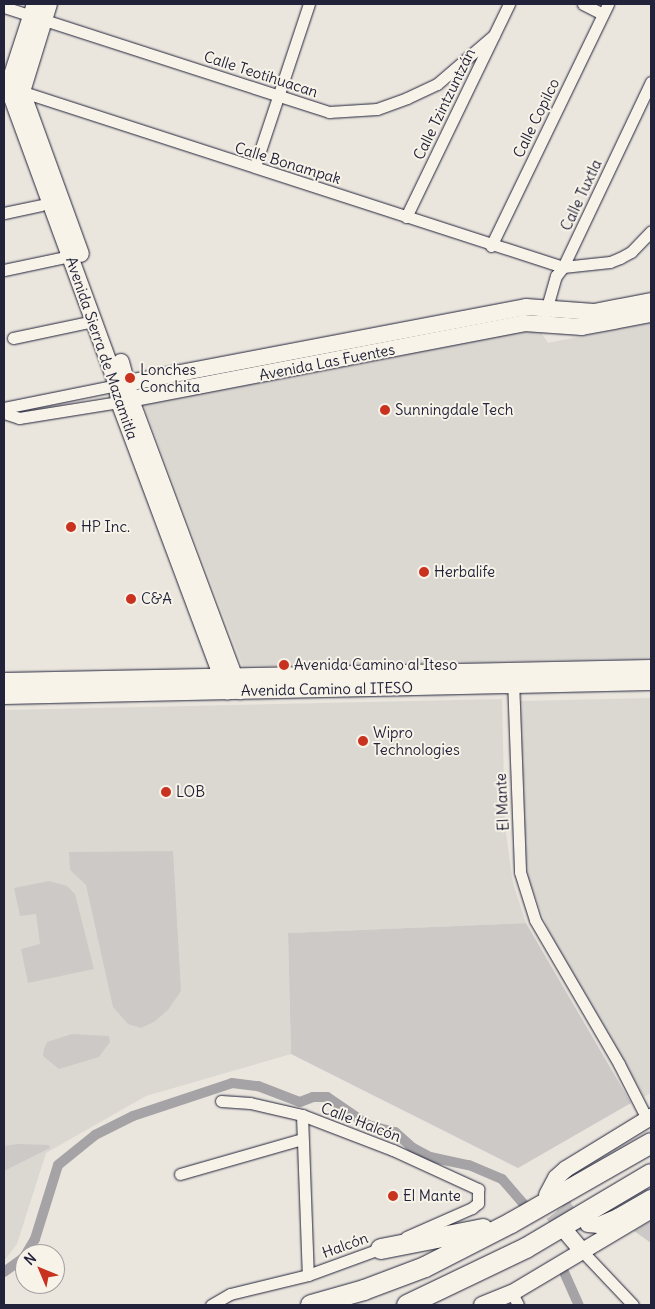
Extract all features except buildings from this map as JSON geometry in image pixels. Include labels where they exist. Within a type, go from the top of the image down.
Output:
[{"type":"highway","points":[[311,1305],[364,1290],[425,1267],[511,1223],[651,1143]]},
{"type":"highway","points":[[407,1305],[526,1248],[651,1174]]},
{"type":"highway","points":[[381,1249],[415,1245],[511,1223]]},
{"type":"street","points":[[11,88],[37,13],[48,4]]},
{"type":"street","points":[[255,166],[309,4]]},
{"type":"street","name":"Calle Tzintzuntzán","points":[[406,217],[509,4]]},
{"type":"street","points":[[583,4],[606,9]]},
{"type":"street","name":"Calle Teotihuacan","points":[[4,6],[37,13],[330,112],[377,109],[437,84],[494,35]]},
{"type":"street","name":"Calle Copilco","points":[[491,246],[606,9]]},
{"type":"street","name":"Calle Tuxtla","points":[[545,315],[551,287],[563,267],[651,82]]},
{"type":"street","name":"Calle Bonampak","points":[[11,88],[255,166],[491,246],[563,267]]},
{"type":"street","name":"Avenida Sierra de Mazamitla","points":[[11,88],[76,255],[123,384],[125,401],[230,684]]},
{"type":"street","points":[[4,213],[41,205]]},
{"type":"street","points":[[563,267],[615,260],[631,252],[651,230]]},
{"type":"street","points":[[4,270],[76,255]]},
{"type":"street","name":"Avenida Sierra de Mazamitla","points":[[76,255],[94,321],[123,384]]},
{"type":"street","name":"Avenida Las Fuentes","points":[[4,413],[19,418],[125,401],[524,323],[545,315],[594,312],[651,301]]},
{"type":"street","name":"Avenida Las Fuentes","points":[[4,408],[526,307],[582,327],[651,314]]},
{"type":"street","points":[[13,338],[94,321]]},
{"type":"street","name":"Avenida Camino al ITESO","points":[[513,678],[651,668]]},
{"type":"street","name":"Avenida Camino al ITESO","points":[[4,696],[230,684],[513,678],[651,682]]},
{"type":"street","name":"El Mante","points":[[513,678],[520,872],[535,920],[647,1114]]},
{"type":"street","name":"Avenida Camino al ITESO","points":[[4,681],[230,684]]},
{"type":"street","name":"Calle Halcón","points":[[221,1100],[250,1103],[302,1115],[402,1154],[471,1185],[480,1195]]},
{"type":"street","points":[[547,1196],[556,1178],[566,1169],[647,1114]]},
{"type":"street","points":[[302,1115],[308,1275]]},
{"type":"street","points":[[568,1182],[588,1166],[651,1128]]},
{"type":"street","points":[[180,1174],[302,1139]]},
{"type":"street","name":"Halcón","points":[[210,1305],[230,1294],[308,1275],[381,1249],[472,1208],[480,1195]]},
{"type":"street","points":[[588,1224],[599,1225],[618,1217],[651,1198]]},
{"type":"street","points":[[482,1305],[515,1299],[582,1252],[651,1210]]},
{"type":"street","points":[[567,1233],[582,1252],[633,1305]]},
{"type":"shaded area","points":[[651,322],[651,659],[243,667],[143,403],[538,328],[548,343]]},
{"type":"shaded area","points":[[651,698],[651,1093],[644,1097],[550,934],[528,878],[521,824],[520,701]]},
{"type":"shaded area","points":[[502,699],[505,826],[513,883],[526,923],[288,933],[291,1054],[146,1096],[46,1153],[17,1244],[15,1244],[4,1261],[4,710]]},
{"type":"shaded area","points":[[173,851],[181,991],[168,1010],[154,1022],[141,1028],[128,1024],[113,1007],[86,885],[70,870],[69,852]]},
{"type":"shaded area","points":[[49,881],[67,886],[75,894],[94,969],[28,983],[21,949],[40,944],[36,914],[20,916],[14,888]]},
{"type":"shaded area","points":[[526,923],[631,1103],[518,1168],[291,1054],[288,933]]},
{"type":"shaded area","points":[[72,1034],[109,1036],[110,1042],[99,1057],[59,1069],[43,1056],[44,1049],[47,1042]]},
{"type":"shaded area","points":[[17,1144],[49,1145],[50,1148],[4,1171],[4,1146]]},
{"type":"shaded area","points":[[651,1221],[651,1243],[634,1231]]},
{"type":"waterway","points":[[32,1244],[58,1165],[95,1135],[133,1116],[232,1083],[258,1086],[300,1102],[313,1097],[327,1097],[368,1125],[395,1132],[413,1148],[430,1157],[469,1165],[502,1179],[525,1205]]},
{"type":"waterway","points":[[4,1272],[15,1264]]},
{"type":"waterway","points":[[564,1272],[579,1305]]},
{"type":"tunnel","points":[[567,1184],[562,1194],[563,1206],[573,1220],[584,1224]]},
{"type":"tunnel","points":[[547,1195],[553,1214],[567,1233]]},
{"type":"place","name":"Lonches Conchita","points":[[130,378]]},
{"type":"place","name":"Sunningdale Tech","points":[[385,410]]},
{"type":"place","name":"HP Inc.","points":[[71,527]]},
{"type":"place","name":"Herbalife","points":[[424,572]]},
{"type":"place","name":"C&A","points":[[131,599]]},
{"type":"place","name":"Avenida Camino al Iteso","points":[[284,665]]},
{"type":"place","name":"Wipro Technologies","points":[[363,741]]},
{"type":"place","name":"LOB","points":[[166,792]]},
{"type":"place","name":"El Mante","points":[[393,1196]]}]
